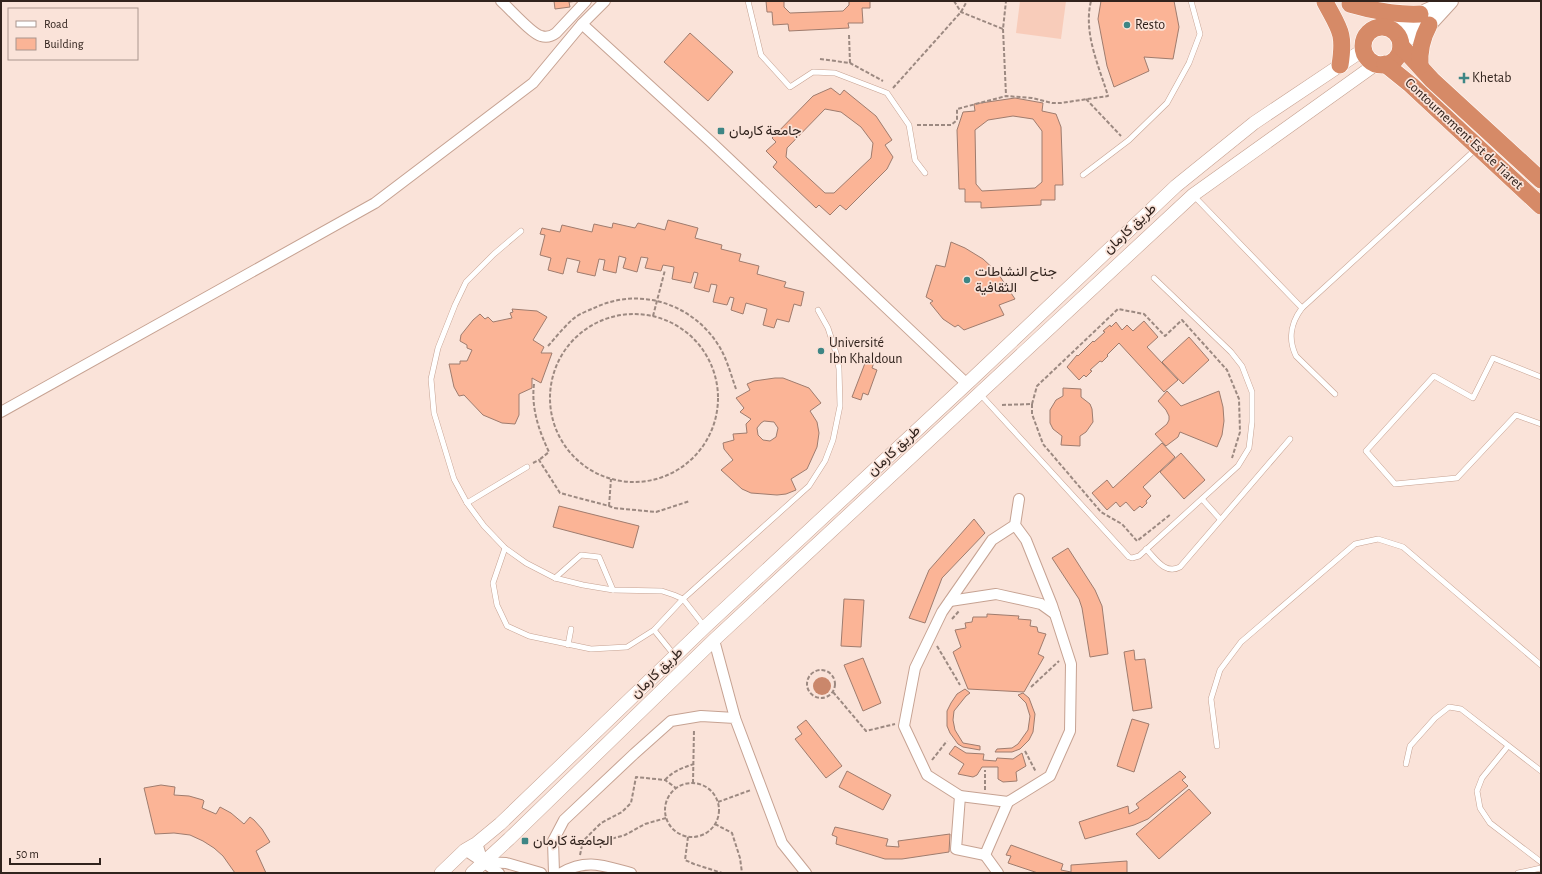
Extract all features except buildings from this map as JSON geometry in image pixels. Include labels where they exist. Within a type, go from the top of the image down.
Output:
[{"type":"highway","points":[[1324,2],[1354,32],[1370,61],[1380,64],[1396,58],[1400,53],[1399,40],[1385,27],[1379,27],[1368,33],[1363,47]]},
{"type":"highway","points":[[1324,2],[1342,35],[1340,65]]},
{"type":"highway","points":[[1349,2],[1371,10],[1425,19],[1425,32],[1420,49],[1420,66]]},
{"type":"highway","points":[[1349,2],[1366,19],[1379,27]]},
{"type":"highway","name":"Contournement Est de Tiaret","points":[[1399,40],[1432,80],[1541,180]]},
{"type":"highway","name":"Contournement Est de Tiaret","points":[[1380,64],[1411,85],[1541,206]]},
{"type":"main road","points":[[1399,40],[1450,1]]},
{"type":"street","points":[[502,1],[535,33],[543,37],[548,37],[556,33],[586,1]]},
{"type":"street","points":[[1,412],[375,204],[533,83],[582,24],[604,1]]},
{"type":"street","points":[[582,24],[710,141],[967,384]]},
{"type":"street","name":"طريق كارمان","points":[[441,873],[465,850],[477,843],[500,824],[675,656],[967,384],[1176,186],[1254,122],[1340,65],[1363,47]]},
{"type":"street","name":"طريق كارمان","points":[[472,873],[714,640],[1193,195],[1380,64]]},
{"type":"street","points":[[985,855],[1008,802],[1050,776],[1070,731],[1071,664],[1055,614],[1026,540],[1015,525],[1019,499]]},
{"type":"street","points":[[1008,802],[960,796],[927,775],[904,726],[915,668],[942,612],[992,540],[1015,525]]},
{"type":"street","points":[[950,601],[996,594],[1041,604],[1055,614]]},
{"type":"street","points":[[714,640],[735,718],[782,843],[806,873]]},
{"type":"street","points":[[554,873],[553,841],[564,820],[634,754],[672,721],[701,716],[735,718]]},
{"type":"street","points":[[960,796],[956,849],[985,855],[998,873]]},
{"type":"street","points":[[477,843],[483,862]]},
{"type":"street","points":[[465,850],[498,873]]},
{"type":"street","points":[[483,862],[506,863],[541,873]]},
{"type":"street","points":[[561,873],[571,867],[596,863],[631,873]]},
{"type":"lane","points":[[748,1],[761,55],[790,87],[813,72],[835,73],[887,93],[909,125],[915,160],[925,173]]},
{"type":"lane","points":[[1083,175],[1126,141],[1167,103],[1189,63],[1200,34],[1191,1]]},
{"type":"lane","points":[[1336,394],[1296,356],[1293,349],[1291,332],[1293,323],[1302,308],[1477,148]]},
{"type":"lane","points":[[1193,195],[1302,308]]},
{"type":"lane","points":[[521,231],[494,254],[466,282],[438,348],[431,379],[434,413],[454,479],[467,504],[484,526],[504,548],[526,563],[555,578],[583,585],[613,590],[662,591],[683,599],[705,628]]},
{"type":"lane","points":[[980,394],[1129,557],[1136,558],[1238,466],[1249,448],[1252,422],[1252,392],[1242,366],[1231,352],[1154,278]]},
{"type":"lane","points":[[504,548],[493,583],[497,605],[507,626],[529,636],[591,649],[627,647],[654,630],[683,599],[810,486],[825,461],[832,440],[840,406],[839,369],[837,356],[828,328],[818,310]]},
{"type":"lane","points":[[1541,378],[1493,358],[1473,398],[1434,376],[1366,451],[1395,484],[1457,478],[1516,415],[1541,424]]},
{"type":"lane","points":[[1146,549],[1164,568],[1169,570],[1180,567],[1290,439]]},
{"type":"lane","points":[[467,504],[527,467]]},
{"type":"lane","points":[[1202,499],[1220,519]]},
{"type":"lane","points":[[1217,746],[1212,700],[1220,670],[1241,642],[1355,544],[1378,539],[1403,547],[1541,665]]},
{"type":"lane","points":[[555,578],[581,554],[599,557],[613,590]]},
{"type":"lane","points":[[568,645],[571,629]]},
{"type":"lane","points":[[654,630],[675,656]]},
{"type":"lane","points":[[1406,764],[1410,746],[1434,718],[1448,707],[1461,709],[1541,771]]},
{"type":"lane","points":[[1508,746],[1482,778],[1477,791],[1480,808],[1490,823],[1541,862]]},
{"type":"lane","points":[[1518,873],[1541,868]]},
{"type":"path","points":[[954,1],[961,12],[1003,29]]},
{"type":"path","points":[[896,93],[891,87],[961,12],[967,1]]},
{"type":"path","points":[[1006,1],[1003,29],[1006,96]]},
{"type":"path","points":[[916,124],[951,125],[958,120],[957,109],[1006,96],[1032,98],[1052,103],[1061,103],[1108,96],[1090,37],[1089,10],[1091,1]]},
{"type":"path","points":[[848,35],[850,63]]},
{"type":"path","points":[[820,59],[850,63],[884,82]]},
{"type":"path","points":[[1086,99],[1126,141]]},
{"type":"path","points":[[653,316],[665,270]]},
{"type":"path","points":[[548,346],[573,319],[607,301],[642,298],[657,301],[677,307],[692,317],[709,332],[720,347],[736,389]]},
{"type":"path","points":[[1173,512],[1137,541],[1122,524],[1101,512],[1043,444],[1032,414],[1032,404],[1037,386],[1118,309],[1144,314],[1165,336],[1182,320],[1227,370],[1239,399],[1240,432],[1232,458],[1228,463]]},
{"type":"path","points":[[622,314],[650,314],[653,316],[676,324],[697,341],[712,364],[720,382],[717,410],[705,444],[686,465],[662,478],[635,483],[611,479],[583,466],[564,446],[552,420],[551,382],[558,355],[572,340],[595,322],[622,314]]},
{"type":"path","points":[[527,467],[549,452],[540,431],[533,394],[534,384]]},
{"type":"path","points":[[991,406],[1032,404]]},
{"type":"path","points":[[539,460],[560,493],[614,508],[656,512],[690,502]]},
{"type":"path","points":[[609,506],[611,479]]},
{"type":"path","points":[[951,620],[960,610]]},
{"type":"path","points":[[939,640],[936,645],[960,685]]},
{"type":"path","points":[[1031,687],[1061,659],[1062,666]]},
{"type":"path","points":[[819,670],[828,672],[832,675],[835,683],[833,692],[822,698],[813,695],[807,688],[807,683],[811,675],[819,670]]},
{"type":"path","points":[[833,692],[866,731],[898,723]]},
{"type":"path","points":[[693,783],[694,717]]},
{"type":"path","points":[[927,756],[930,763],[947,741]]},
{"type":"path","points":[[1025,751],[1039,776]]},
{"type":"path","points":[[665,780],[670,774],[680,768],[694,764]]},
{"type":"path","points":[[985,770],[984,793],[989,793]]},
{"type":"path","points":[[666,818],[645,824],[625,836],[604,841],[583,841],[601,822],[622,812],[632,803],[636,777],[665,780],[676,788]]},
{"type":"path","points":[[693,783],[706,786],[711,790],[718,802],[719,809],[715,824],[710,830],[704,835],[688,837],[674,831],[669,825],[666,818],[665,804],[676,788],[693,783]]},
{"type":"path","points":[[718,802],[761,786]]},
{"type":"path","points":[[715,824],[732,833],[740,858],[742,873]]},
{"type":"path","points":[[688,837],[685,860],[722,873]]},
{"type":"shaded area","points":[[1020,1],[1066,1],[1061,39],[1016,33]]},
{"type":"shaded area","points":[[822,677],[828,680],[831,686],[828,692],[822,695],[816,692],[813,686],[816,680]]},
{"type":"place","name":"Resto","points":[[1127,25]]},
{"type":"place","name":"Khetab","points":[[1464,78]]},
{"type":"place","name":"جامعة كارمان","points":[[721,131]]},
{"type":"place","name":"جناح النشاطات الثقافية","points":[[967,280]]},
{"type":"place","name":"Université Ibn Khaldoun","points":[[821,351]]},
{"type":"place","name":"الجامعة كارمان","points":[[525,841]]}]
